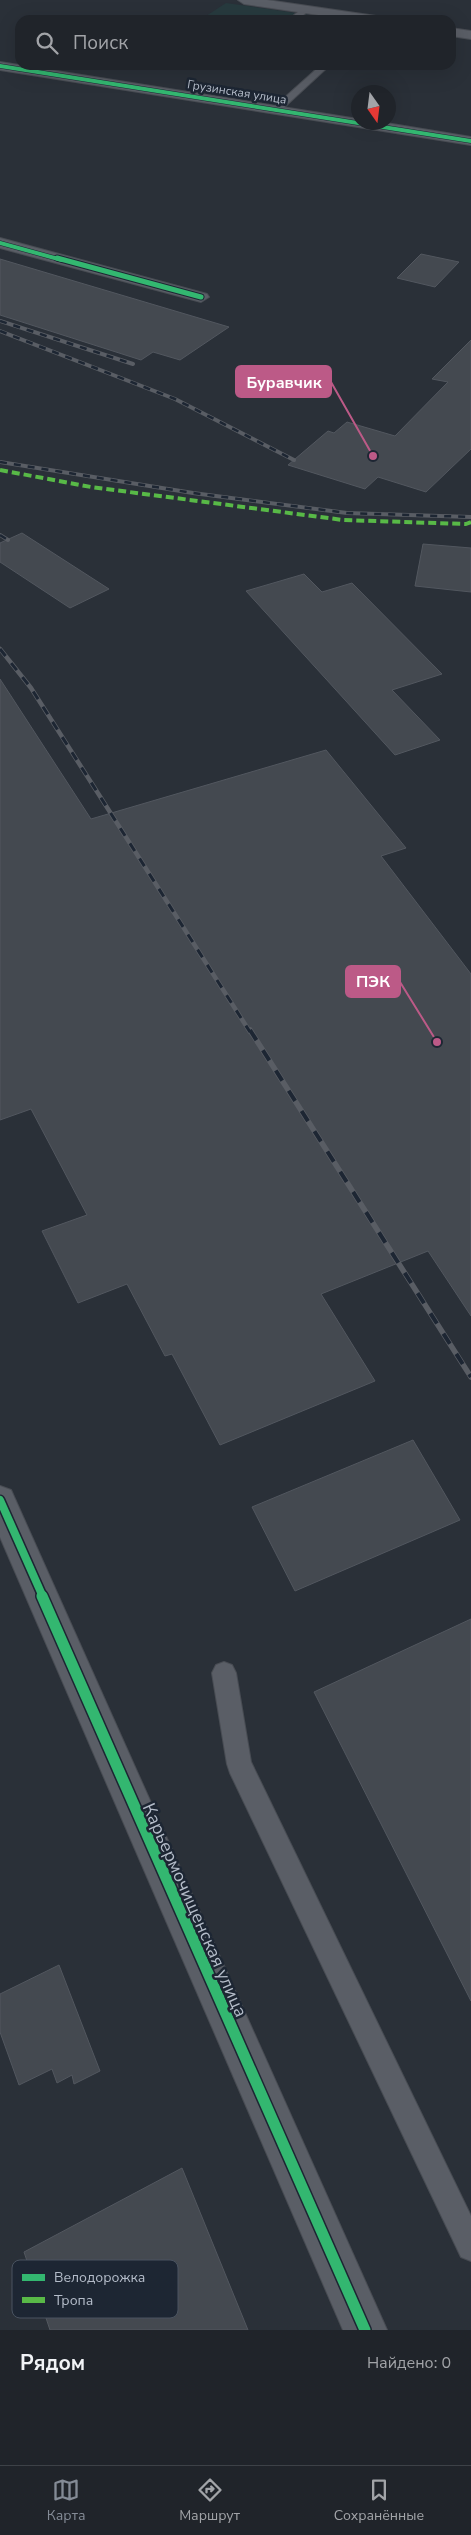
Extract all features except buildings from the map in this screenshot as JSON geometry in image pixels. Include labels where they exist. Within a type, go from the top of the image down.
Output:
[{"type":"street","points":[[244,0],[345,15]]},
{"type":"street","points":[[456,33],[471,35]]},
{"type":"street","name":"Грузинская улица","points":[[0,66],[15,68]]},
{"type":"street","name":"Грузинская улица","points":[[25,70],[471,141]]},
{"type":"street","points":[[0,244],[201,298]]},
{"type":"street","name":"Карьермочищенская улица","points":[[0,1500],[365,2330]]},
{"type":"lane","points":[[299,15],[307,9]]},
{"type":"lane","points":[[276,110],[320,70]]},
{"type":"lane","points":[[224,1673],[239,1764],[471,2247]]},
{"type":"green space","points":[[226,3],[310,15],[208,15]]},
{"type":"railway","points":[[0,321],[133,364]]},
{"type":"railway","points":[[0,331],[175,399],[294,460]]},
{"type":"railway","points":[[0,462],[193,493],[347,513],[471,517]]},
{"type":"railway","points":[[0,535],[8,540]]},
{"type":"railway","points":[[0,649],[31,688],[250,1032]]},
{"type":"railway","points":[[250,1030],[471,1377]]},
{"type":"marked path","points":[[0,470],[91,487],[343,520],[466,524],[471,522]]},
{"type":"cycle path","points":[[0,66],[15,68]]},
{"type":"cycle path","points":[[25,70],[471,141]]},
{"type":"cycle path","points":[[0,243],[201,297]]},
{"type":"cycle path","points":[[0,1500],[365,2330]]},
{"type":"place","name":"Буравчик","points":[[373,456]]},
{"type":"place","name":"ПЭК","points":[[437,1042]]}]
